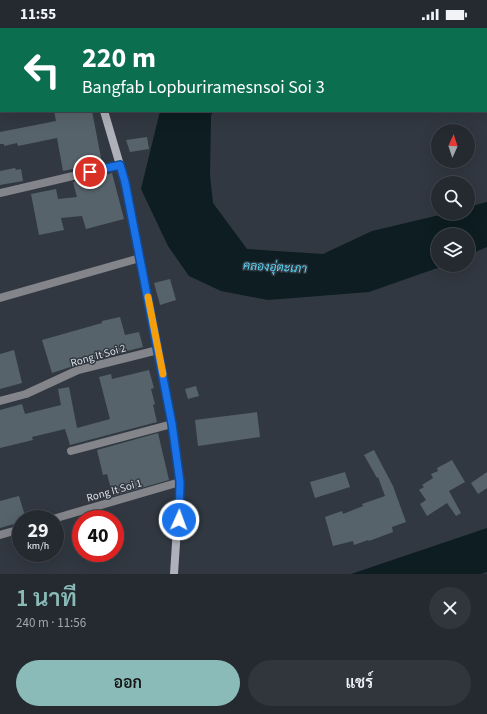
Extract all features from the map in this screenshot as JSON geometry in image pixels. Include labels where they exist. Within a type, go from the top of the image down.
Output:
[{"type":"street","points":[[104,112],[120,165],[140,258],[172,424],[180,482],[174,574]]},
{"type":"street","points":[[0,193],[120,165]]},
{"type":"street","points":[[0,298],[140,258]]},
{"type":"street","name":"Rong It Soi 2","points":[[0,401],[26,394],[78,370],[158,350]]},
{"type":"street","points":[[71,451],[172,424]]},
{"type":"street","name":"Rong It Soi 1","points":[[64,516],[180,482]]},
{"type":"street","points":[[0,535],[12,532]]},
{"type":"water","name":"คลองอุ่ตะเภา","points":[[160,112],[213,112],[211,116],[210,175],[213,203],[247,249],[323,254],[372,231],[431,217],[431,220],[475,220],[475,205],[487,202],[487,247],[475,252],[475,228],[431,228],[431,270],[369,292],[268,300],[221,291],[189,276],[168,246],[141,189]]},
{"type":"water","points":[[487,528],[487,572],[481,574],[351,574]]},
{"type":"building","points":[[54,112],[92,112],[102,163],[63,171],[57,138],[18,146],[17,143],[4,146],[4,144],[0,144],[0,132],[56,121]]},
{"type":"building","points":[[147,137],[149,149],[130,152],[126,140]]},
{"type":"building","points":[[15,168],[16,170],[21,169],[23,181],[0,185],[0,171]]},
{"type":"building","points":[[112,173],[124,219],[86,229],[82,216],[61,218],[64,230],[39,235],[31,194],[56,189],[58,199],[77,197],[73,182]]},
{"type":"building","points":[[170,279],[176,300],[160,305],[154,283]]},
{"type":"building","points":[[120,317],[125,335],[139,332],[143,347],[95,359],[52,373],[42,340],[102,323],[102,321]]},
{"type":"building","points":[[14,350],[22,383],[0,389],[0,354]]},
{"type":"building","points":[[149,370],[154,388],[151,389],[155,404],[153,405],[157,422],[70,445],[65,429],[32,437],[33,440],[0,448],[0,410],[22,404],[25,414],[61,405],[58,389],[69,387],[77,428],[110,419],[99,377],[111,374],[112,379]]},
{"type":"building","points":[[196,386],[199,396],[188,399],[185,389]]},
{"type":"building","points":[[257,412],[260,437],[198,446],[195,420]]},
{"type":"building","points":[[158,433],[169,480],[113,496],[107,474],[103,475],[97,450]]},
{"type":"building","points":[[374,450],[393,486],[406,522],[392,527],[393,532],[369,541],[368,540],[354,545],[353,541],[333,546],[325,517],[342,511],[343,514],[363,506],[362,504],[385,496],[378,477],[377,478],[364,455]]},
{"type":"building","points":[[452,460],[465,482],[449,491],[461,513],[456,516],[447,503],[427,516],[420,504],[426,500],[419,490],[424,487],[422,485],[433,478],[431,474],[438,471],[437,468]]},
{"type":"building","points":[[345,472],[350,487],[315,498],[310,482]]},
{"type":"building","points":[[487,472],[487,488],[478,494],[471,483]]},
{"type":"building","points":[[19,496],[23,510],[12,510],[12,525],[0,528],[0,501]]},
{"type":"slow traffic","points":[[148,297],[163,374]]},
{"type":"route","points":[[90,172],[120,165],[125,182],[172,424],[180,482],[179,520]]}]
